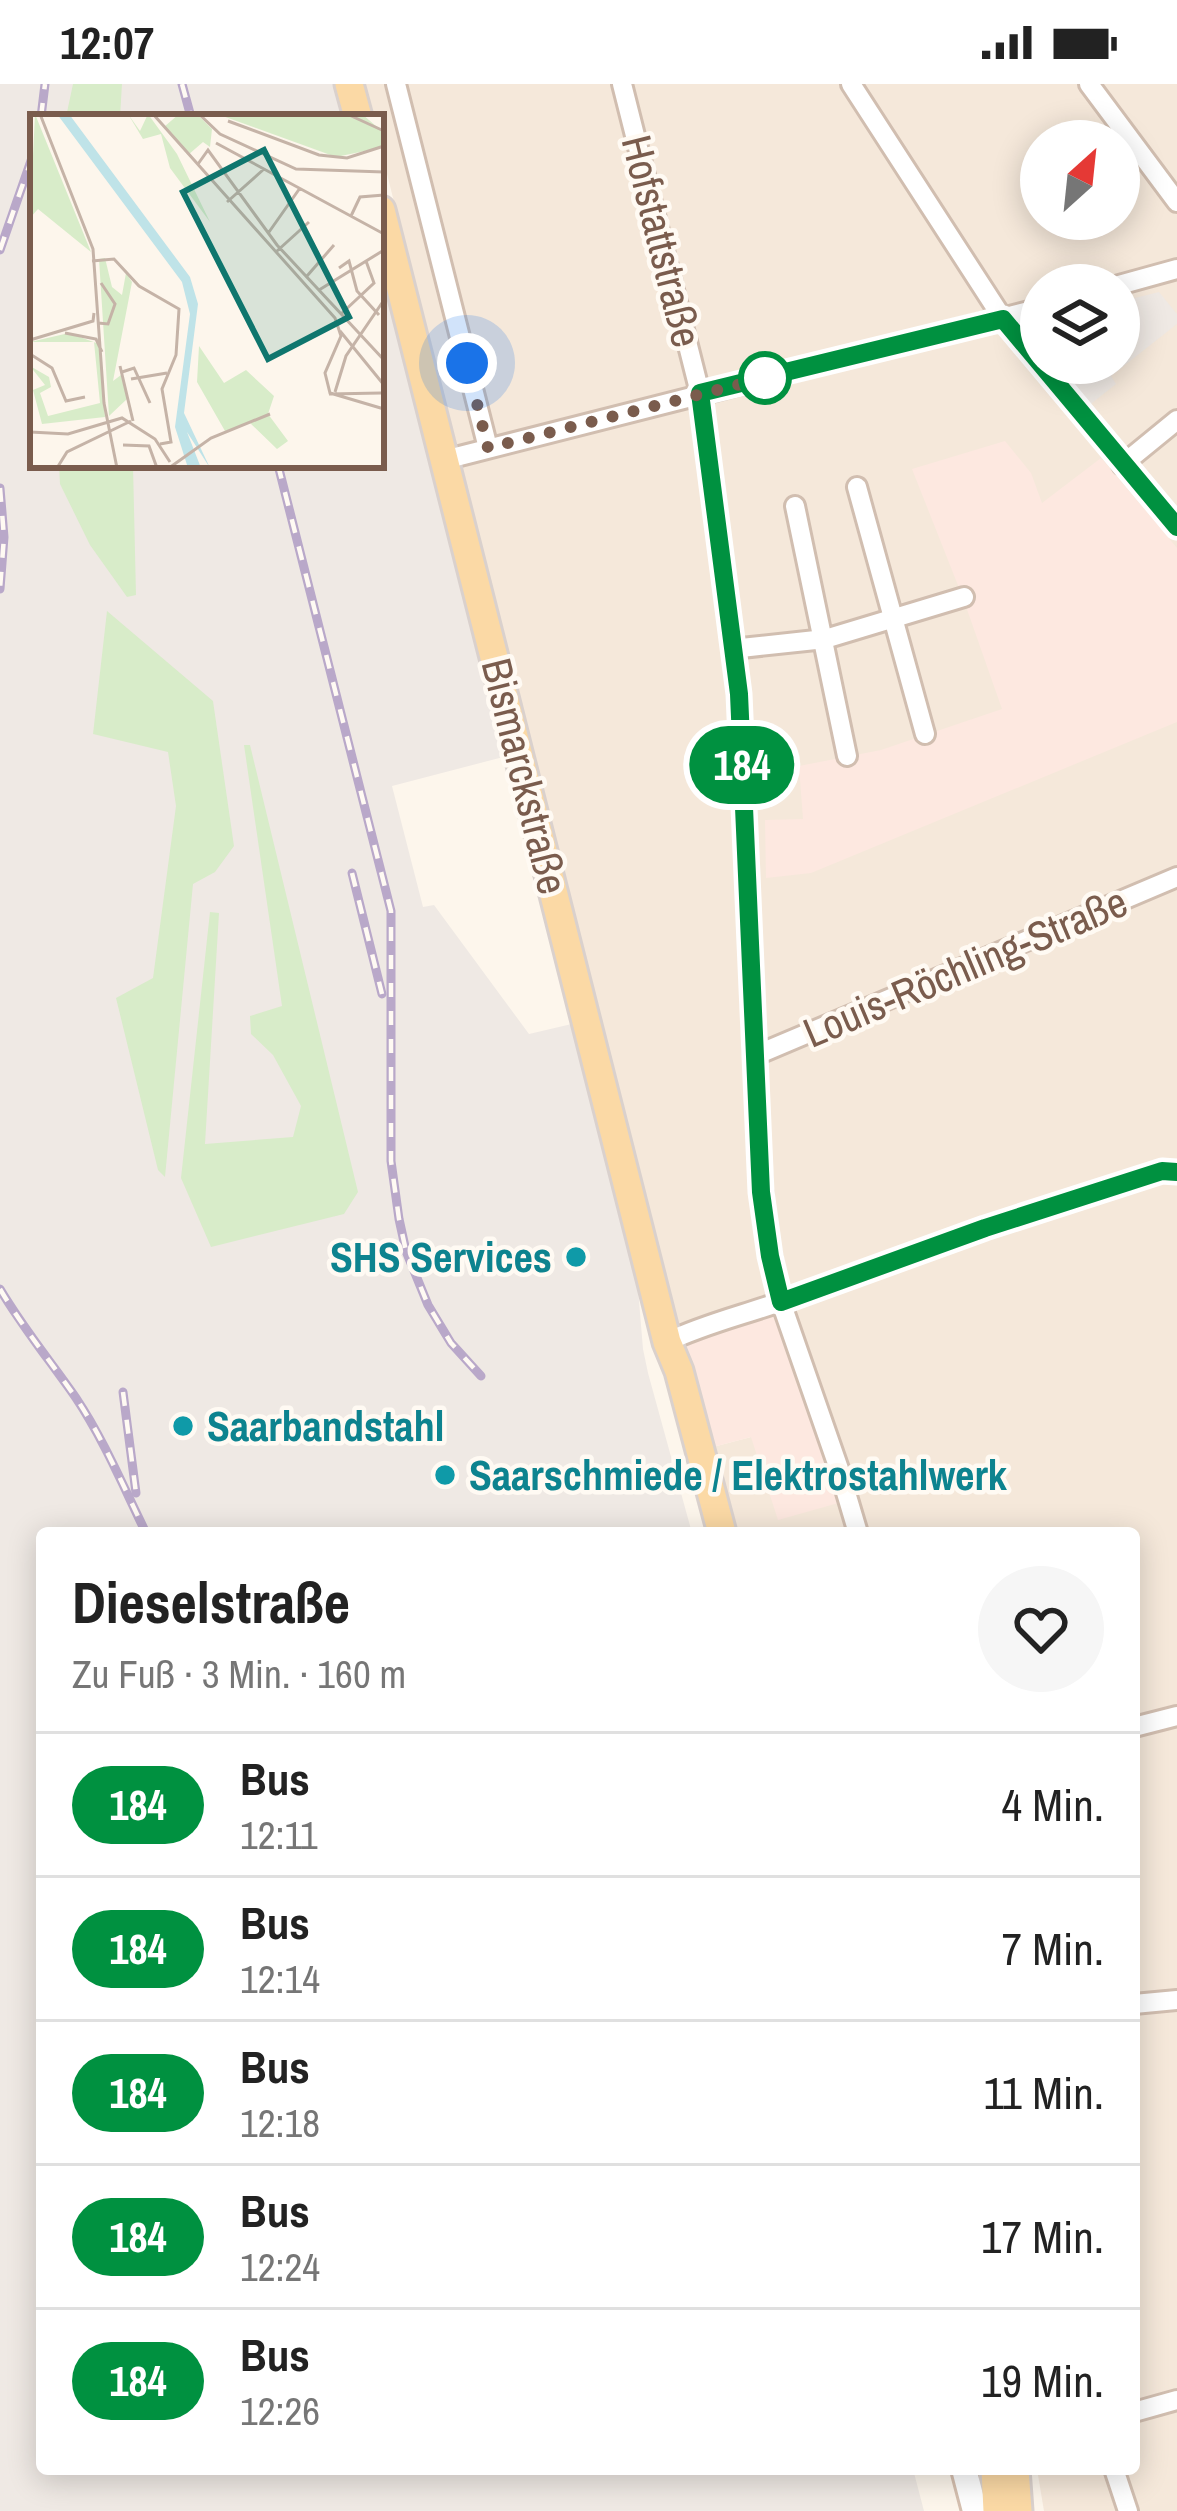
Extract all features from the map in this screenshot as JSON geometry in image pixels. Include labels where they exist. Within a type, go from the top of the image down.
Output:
[{"type":"main road","points":[[349,84],[357,114]]},
{"type":"main road","name":"Bismarckstraße","points":[[384,222],[667,1342],[720,1527]]},
{"type":"main road","name":"Bismarckstraße","points":[[667,1342],[665,1374],[709,1527]]},
{"type":"main road","points":[[966,2475],[975,2511]]},
{"type":"main road","points":[[994,2475],[997,2511]]},
{"type":"main road","points":[[1015,2475],[1018,2511]]},
{"type":"street","points":[[396,84],[488,448]]},
{"type":"street","name":"Hofstattstraße","points":[[622,84],[700,393],[739,694],[762,1207],[781,1302],[856,1527]]},
{"type":"street","points":[[851,84],[1003,319],[1177,527]]},
{"type":"street","points":[[1089,84],[1177,202]]},
{"type":"street","points":[[1140,279],[1177,269]]},
{"type":"street","points":[[444,460],[1020,314]]},
{"type":"street","points":[[1122,465],[1177,421]]},
{"type":"street","points":[[857,487],[925,734]]},
{"type":"street","points":[[795,506],[847,756]]},
{"type":"street","points":[[732,649],[825,639],[964,597]]},
{"type":"street","name":"Louis-Röchling-Straße","points":[[754,1056],[1177,877]]},
{"type":"street","points":[[667,1342],[1075,1197],[1162,1171],[1177,1172]]},
{"type":"street","points":[[1140,1725],[1177,1716]]},
{"type":"street","points":[[1140,2003],[1177,2000]]},
{"type":"street","points":[[1140,2410],[1177,2400]]},
{"type":"street","points":[[1116,2475],[1128,2511]]},
{"type":"shaded area","points":[[0,84],[338,84],[345,114],[30,114],[30,468],[384,468],[384,268],[507,756],[392,786],[423,907],[434,905],[529,1034],[576,1023],[636,1265],[648,1373],[690,1527],[36,1527],[36,2475],[915,2475],[924,2511],[0,2511]]},
{"type":"shaded area","points":[[364,84],[1177,84],[1177,2511],[1044,2511],[1038,2475],[1140,2475],[1140,1527],[734,1527],[713,1447],[751,1437],[841,1502],[683,1342],[384,162],[384,114],[372,114]]},
{"type":"shaded area","points":[[1159,292],[1177,314],[1177,324],[1140,353],[1140,297]]},
{"type":"shaded area","points":[[1069,384],[1116,384],[1087,407]]},
{"type":"shaded area","points":[[1005,441],[1031,473],[1042,503],[1101,458],[1177,548],[1177,722],[811,873],[766,878],[765,820],[803,819],[799,766],[881,750],[1002,709],[912,469]]},
{"type":"shaded area","points":[[783,1312],[842,1502],[778,1520],[751,1437],[713,1447],[683,1342]]},
{"type":"green space","points":[[73,84],[122,84],[120,114],[67,114]]},
{"type":"green space","points":[[59,468],[133,468],[136,595],[127,597],[90,545],[60,484]]},
{"type":"green space","points":[[107,611],[213,701],[234,846],[215,872],[193,884],[165,1177],[158,1170],[116,998],[153,978],[176,806],[168,752],[93,734]]},
{"type":"green space","points":[[244,745],[250,745],[358,1192],[344,1214],[211,1247],[181,1178],[210,912],[219,913],[205,1144],[293,1137],[301,1106],[273,1055],[251,1034],[250,1016],[282,1006]]},
{"type":"railway","points":[[41,114],[45,84]]},
{"type":"railway","points":[[182,84],[190,114]]},
{"type":"railway","points":[[0,250],[30,164]]},
{"type":"railway","points":[[279,468],[391,911],[391,1161],[406,1251],[428,1305],[451,1343],[481,1376]]},
{"type":"railway","points":[[0,488],[4,537],[0,589]]},
{"type":"railway","points":[[352,873],[382,994]]},
{"type":"railway","points":[[0,1289],[86,1414],[143,1527]]},
{"type":"railway","points":[[123,1392],[136,1493]]},
{"type":"bus line","name":"184","points":[[1177,527],[1003,319],[700,393],[739,694],[761,1192],[781,1302],[1075,1197],[1162,1171],[1177,1172]]},
{"type":"place","name":"SHS Services","points":[[576,1257]]},
{"type":"place","name":"Saarbandstahl","points":[[183,1426]]},
{"type":"place","name":"Saarschmiede / Elektrostahlwerk","points":[[445,1475]]},
{"type":"route","points":[[467,363],[488,448],[765,378]]}]
